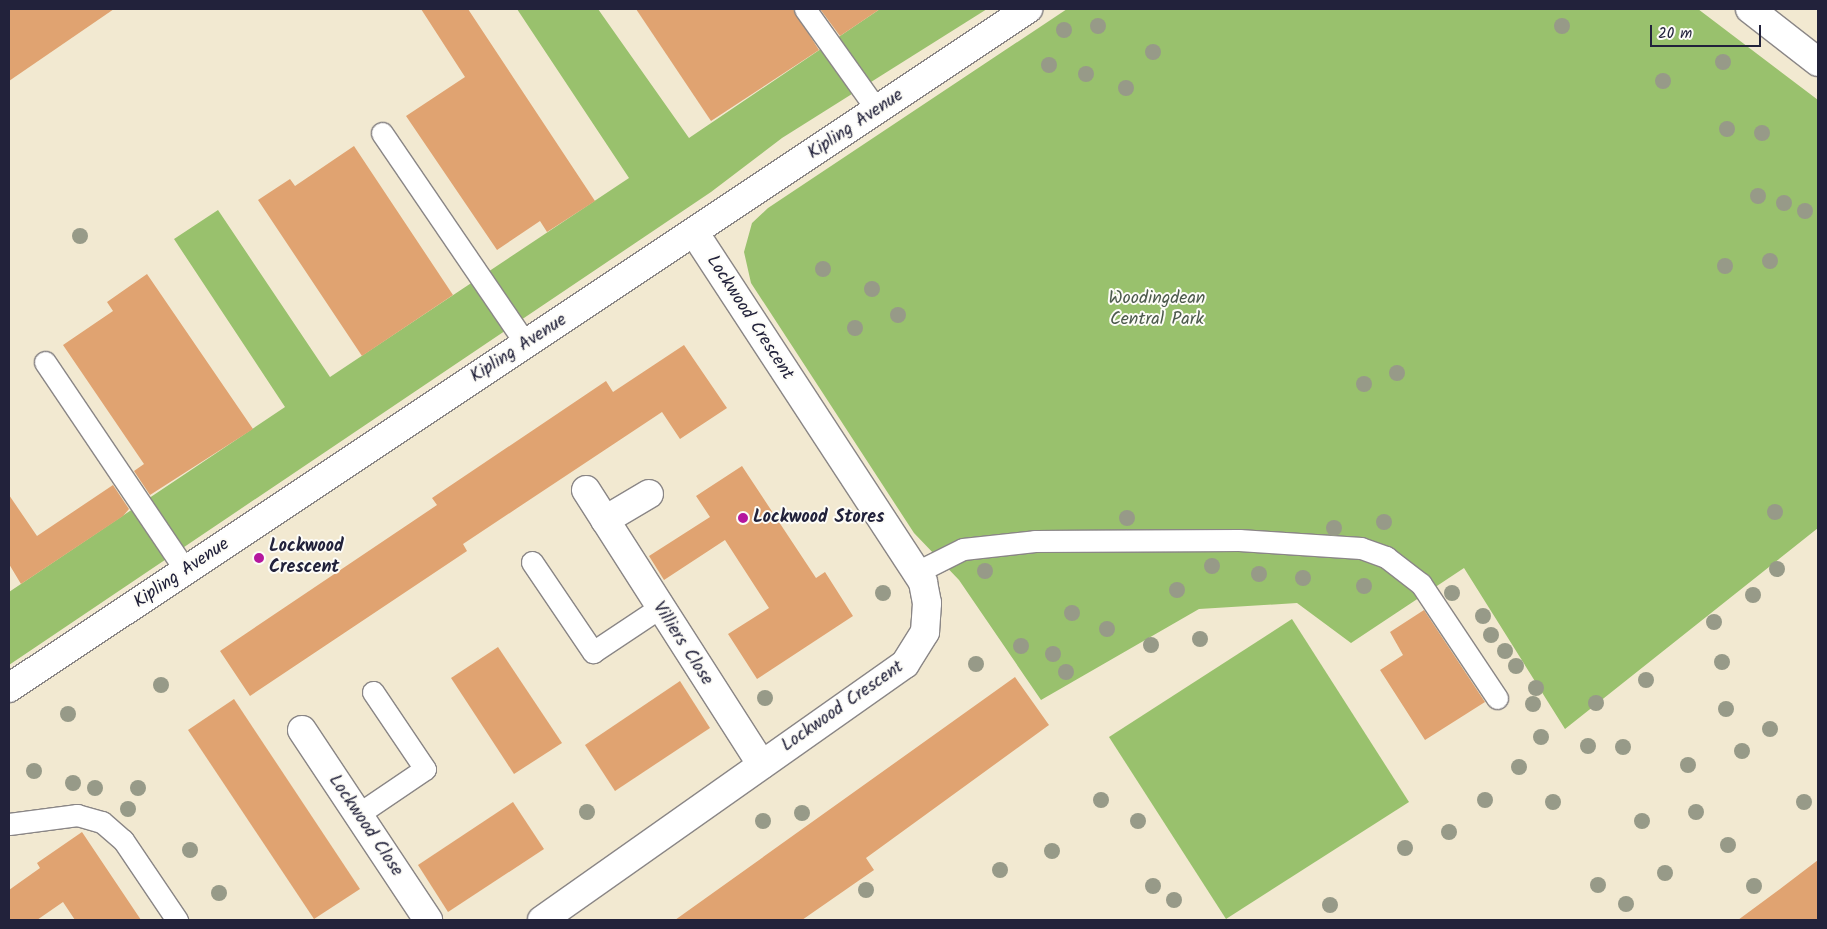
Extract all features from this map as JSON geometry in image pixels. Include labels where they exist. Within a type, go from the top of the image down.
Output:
[{"type":"street","name":"Kipling Avenue","points":[[9,688],[526,344],[696,235],[1028,9]]},
{"type":"street","points":[[1750,9],[1818,62]]},
{"type":"street","name":"Lockwood Crescent","points":[[542,920],[762,765],[916,653],[928,618],[926,593],[917,572],[696,235]]},
{"type":"street","name":"Villiers Close","points":[[586,490],[659,608],[762,765]]},
{"type":"street","points":[[605,520],[649,494]]},
{"type":"street","name":"Lockwood Close","points":[[302,730],[428,920]]},
{"type":"lane","points":[[805,9],[877,110]]},
{"type":"lane","points":[[382,133],[526,344]]},
{"type":"lane","points":[[46,362],[186,571]]},
{"type":"lane","points":[[917,572],[962,549],[1035,541],[1239,540],[1367,550],[1397,563],[1427,590],[1497,698]]},
{"type":"lane","points":[[532,562],[593,652],[659,608]]},
{"type":"lane","points":[[357,815],[425,769],[373,692]]},
{"type":"lane","points":[[9,824],[77,815],[102,822],[123,840],[176,920]]},
{"type":"green space","points":[[517,9],[598,9],[689,138],[880,9],[987,9],[782,138],[711,192],[9,665],[9,592],[285,407],[174,239],[218,210],[330,377],[629,178]]},
{"type":"green space","name":"Woodingdean Central Park","points":[[1067,9],[1698,9],[1818,100],[1818,528],[1565,729],[1464,568],[1351,643],[1297,603],[1199,609],[1041,700],[959,580],[914,533],[751,283],[744,252],[752,223],[768,208]]},
{"type":"green space","points":[[1292,619],[1409,802],[1226,919],[1109,737]]},
{"type":"building","points":[[9,9],[114,9],[9,81]]},
{"type":"building","points":[[421,9],[468,9],[595,201],[547,232],[540,221],[497,250],[406,116],[465,77]]},
{"type":"building","points":[[636,9],[793,9],[819,50],[711,121]]},
{"type":"building","points":[[820,9],[880,9],[840,36]]},
{"type":"building","points":[[354,146],[453,295],[362,356],[258,200],[290,179],[295,186]]},
{"type":"building","points":[[147,274],[253,429],[150,495],[134,471],[144,464],[63,345],[113,311],[107,302]]},
{"type":"building","points":[[684,345],[727,408],[680,439],[662,412],[463,544],[467,551],[250,696],[220,651],[437,505],[432,498],[606,381],[613,392]]},
{"type":"building","points":[[742,466],[816,578],[825,572],[853,616],[757,679],[728,634],[769,608],[725,540],[664,580],[649,556],[710,517],[696,496]]},
{"type":"building","points":[[113,485],[129,509],[123,516],[21,584],[9,564],[9,495],[37,536]]},
{"type":"building","points":[[1424,610],[1485,702],[1425,740],[1380,670],[1403,655],[1390,632]]},
{"type":"building","points":[[498,647],[562,743],[514,774],[451,678]]},
{"type":"building","points":[[1015,677],[1049,725],[866,858],[874,870],[802,920],[675,920]]},
{"type":"building","points":[[680,681],[710,728],[615,791],[585,745]]},
{"type":"building","points":[[234,699],[360,889],[314,919],[188,730]]},
{"type":"building","points":[[513,802],[544,849],[448,912],[418,865]]},
{"type":"building","points":[[82,832],[141,920],[75,920],[63,902],[37,920],[9,920],[9,890],[40,868],[37,863]]},
{"type":"building","points":[[1818,860],[1818,920],[1738,920],[1780,889]]},
{"type":"place","name":"Lockwood Stores","points":[[743,518]]},
{"type":"place","name":"Lockwood Crescent","points":[[259,558]]}]
